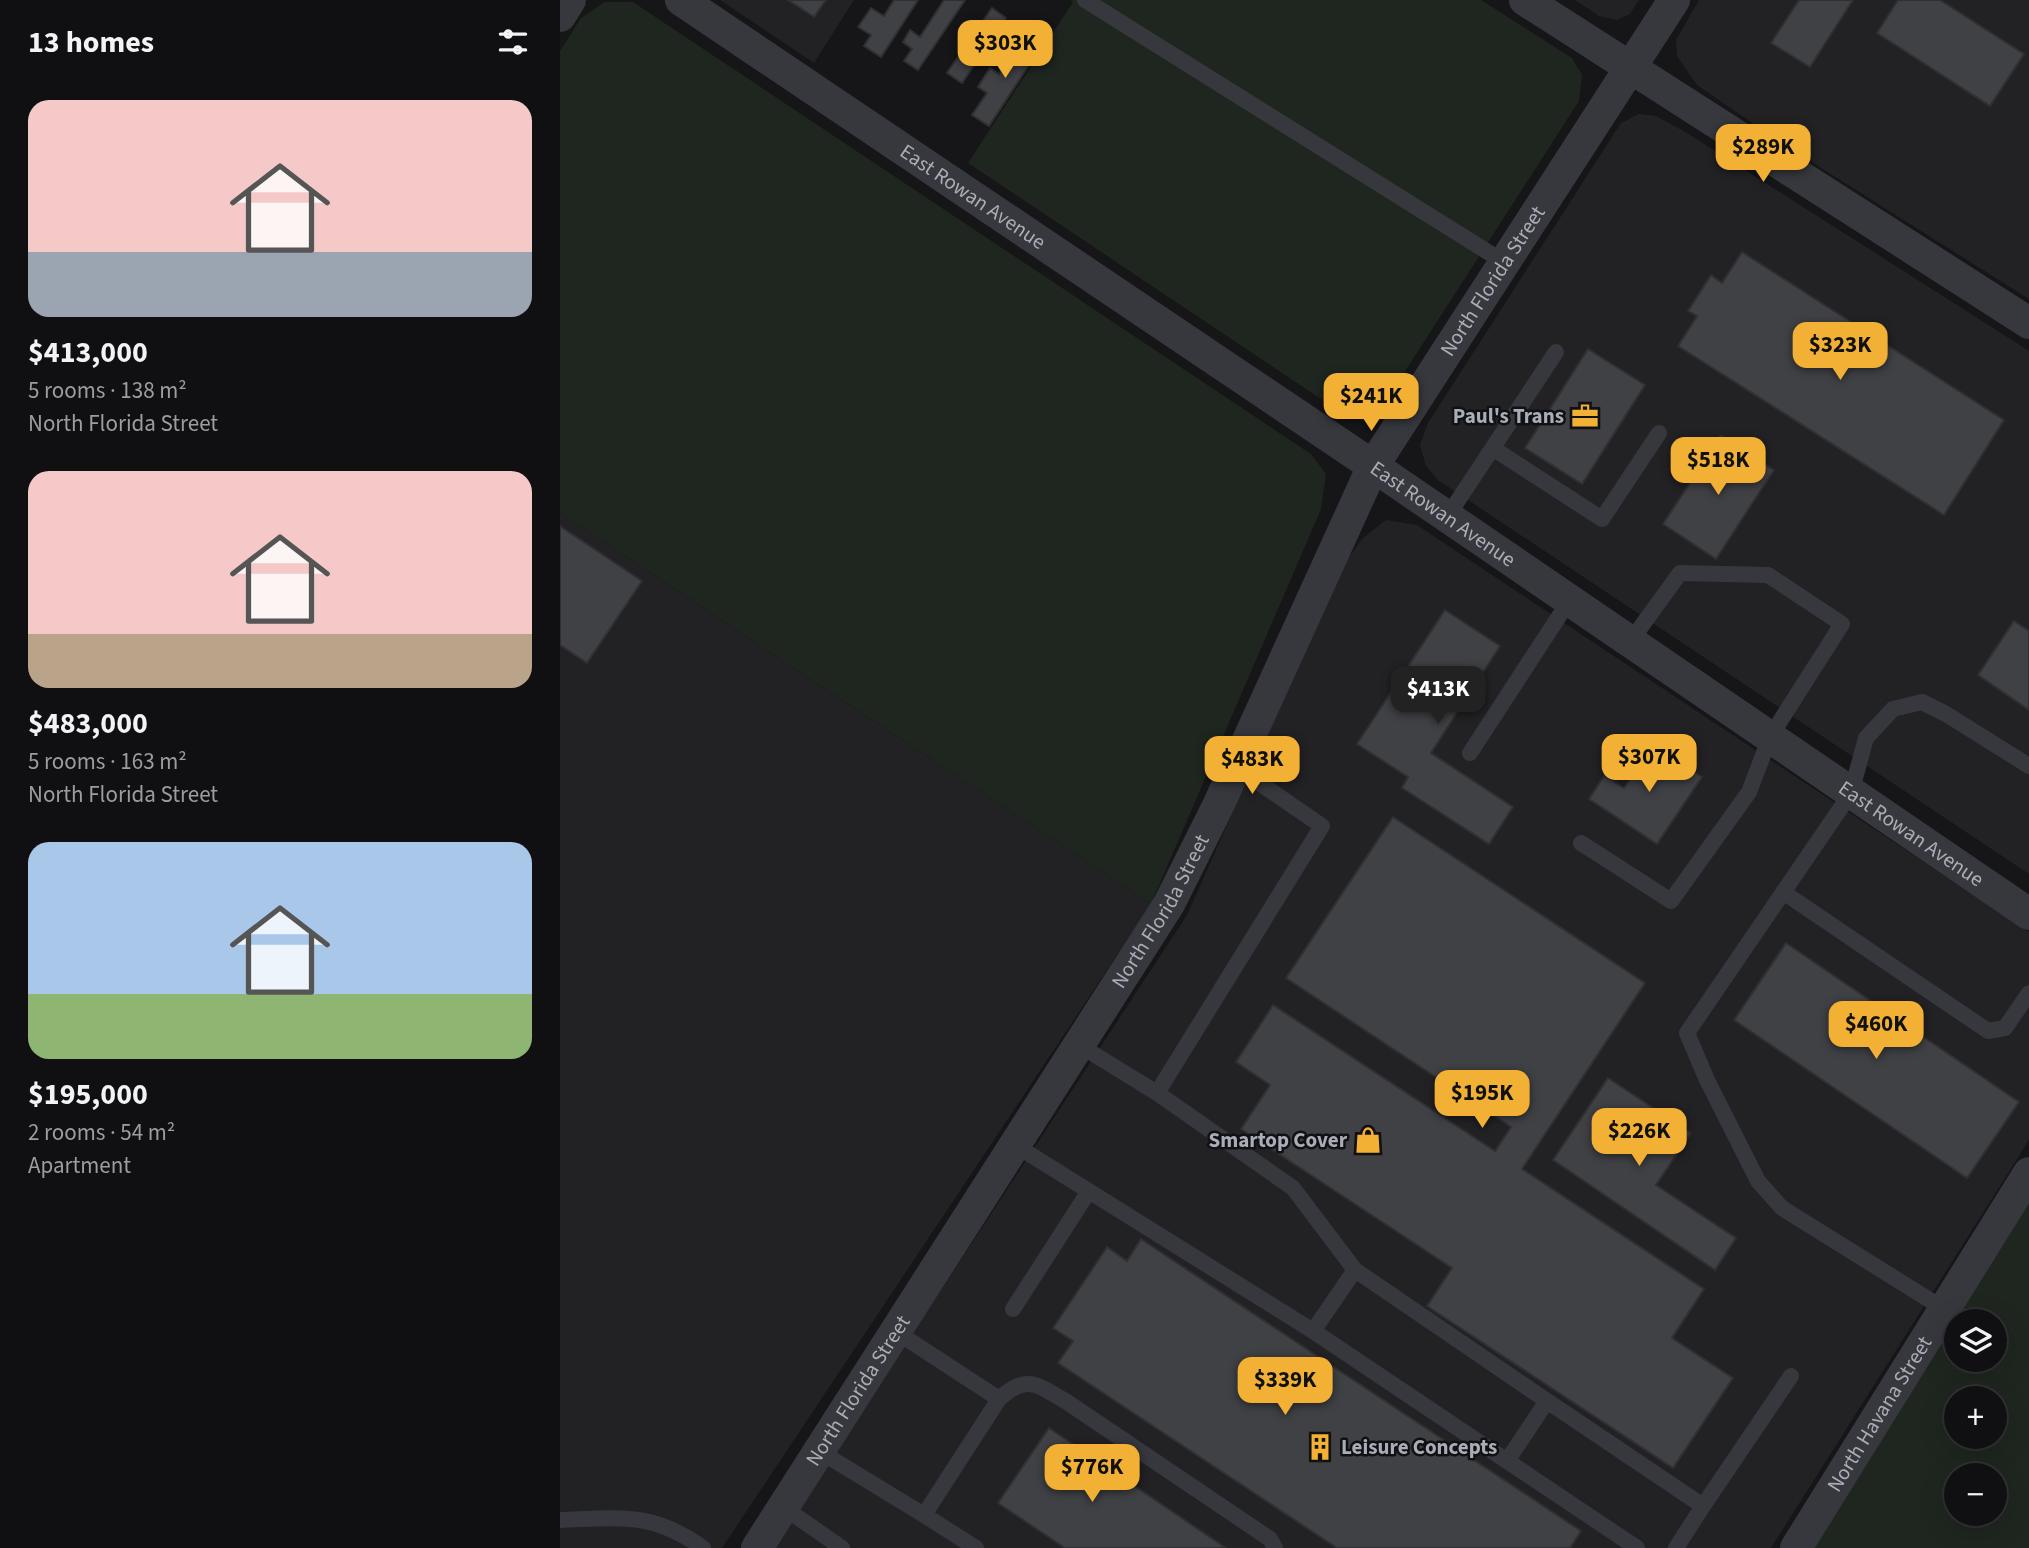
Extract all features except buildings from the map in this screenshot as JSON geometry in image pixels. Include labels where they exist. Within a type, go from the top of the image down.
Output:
[{"type":"street","points":[[560,16],[570,0]]},
{"type":"street","name":"East Rowan Avenue","points":[[681,0],[1851,793],[2027,909]]},
{"type":"street","points":[[1525,0],[2029,323]]},
{"type":"street","name":"North Florida Street","points":[[757,1548],[1169,904],[1236,767],[1373,467],[1507,264],[1674,0]]},
{"type":"street","name":"North Havana Street","points":[[1945,1309],[2029,1172]]},
{"type":"street","name":"North Havana Street","points":[[1796,1548],[1944,1310]]},
{"type":"lane","points":[[1085,0],[1507,264]]},
{"type":"lane","points":[[1447,517],[1556,352]]},
{"type":"lane","points":[[1494,449],[1602,519],[1659,433]]},
{"type":"lane","points":[[1581,843],[1671,901],[1749,792],[1770,737],[1842,624],[1768,575],[1679,573],[1630,642]]},
{"type":"lane","points":[[1470,752],[1569,601]]},
{"type":"lane","points":[[1944,1310],[1782,1208],[1758,1181],[1707,1080],[1687,1033],[1851,793],[1866,738],[1893,709],[1922,702],[1946,713],[2029,766]]},
{"type":"lane","points":[[1157,1093],[1322,827],[1236,767]]},
{"type":"lane","points":[[1783,892],[1988,1031],[2006,1028],[2029,993]]},
{"type":"lane","points":[[1079,1045],[1157,1093],[1293,1188],[1355,1270],[1703,1506]]},
{"type":"lane","points":[[1015,1145],[1313,1331],[1637,1548]]},
{"type":"lane","points":[[1013,1309],[1089,1191]]},
{"type":"lane","points":[[1313,1331],[1355,1270]]},
{"type":"lane","points":[[895,1331],[999,1399]]},
{"type":"lane","points":[[1676,1548],[1791,1376]]},
{"type":"lane","points":[[924,1515],[999,1399],[1015,1385],[1032,1382],[1067,1402],[1270,1539],[1275,1548]]},
{"type":"lane","points":[[1507,1461],[1547,1401]]},
{"type":"lane","points":[[819,1451],[976,1548]]},
{"type":"lane","points":[[783,1507],[842,1548]]},
{"type":"lane","points":[[560,1520],[635,1517],[675,1529],[703,1548]]},
{"type":"shaded area","points":[[720,0],[854,0],[814,63]]},
{"type":"shaded area","points":[[1070,0],[1481,0],[1572,58],[1582,75],[1579,101],[1393,390],[1364,412],[1336,409],[968,163],[1073,2]]},
{"type":"shaded area","points":[[1575,0],[1639,0],[1630,14],[1617,20],[1599,16]]},
{"type":"shaded area","points":[[1699,0],[2029,0],[2029,299],[1780,142],[1697,85],[1677,56],[1676,40]]},
{"type":"shaded area","points":[[605,2],[633,2],[1311,454],[1326,474],[1321,509],[1151,904],[560,513],[560,51],[581,18]]},
{"type":"shaded area","points":[[1639,114],[1656,116],[1687,133],[2029,351],[2029,874],[1438,480],[1426,466],[1420,445],[1428,423],[1621,123]]},
{"type":"shaded area","points":[[560,513],[1151,904],[722,1548],[560,1548]]},
{"type":"shaded area","points":[[1386,520],[1417,525],[2029,932],[2029,1140],[1771,1548],[772,1548],[1187,915],[1343,565],[1363,538]]},
{"type":"shaded area","points":[[2029,1197],[2029,1548],[1806,1548],[1944,1331],[1944,1372],[2007,1372],[2007,1309],[1958,1309]]},
{"type":"place","name":"Paul's Trans","points":[[1585,416]]},
{"type":"place","name":"Smartop Cover","points":[[1368,1140]]},
{"type":"place","name":"Leisure Concepts","points":[[1320,1447]]}]
